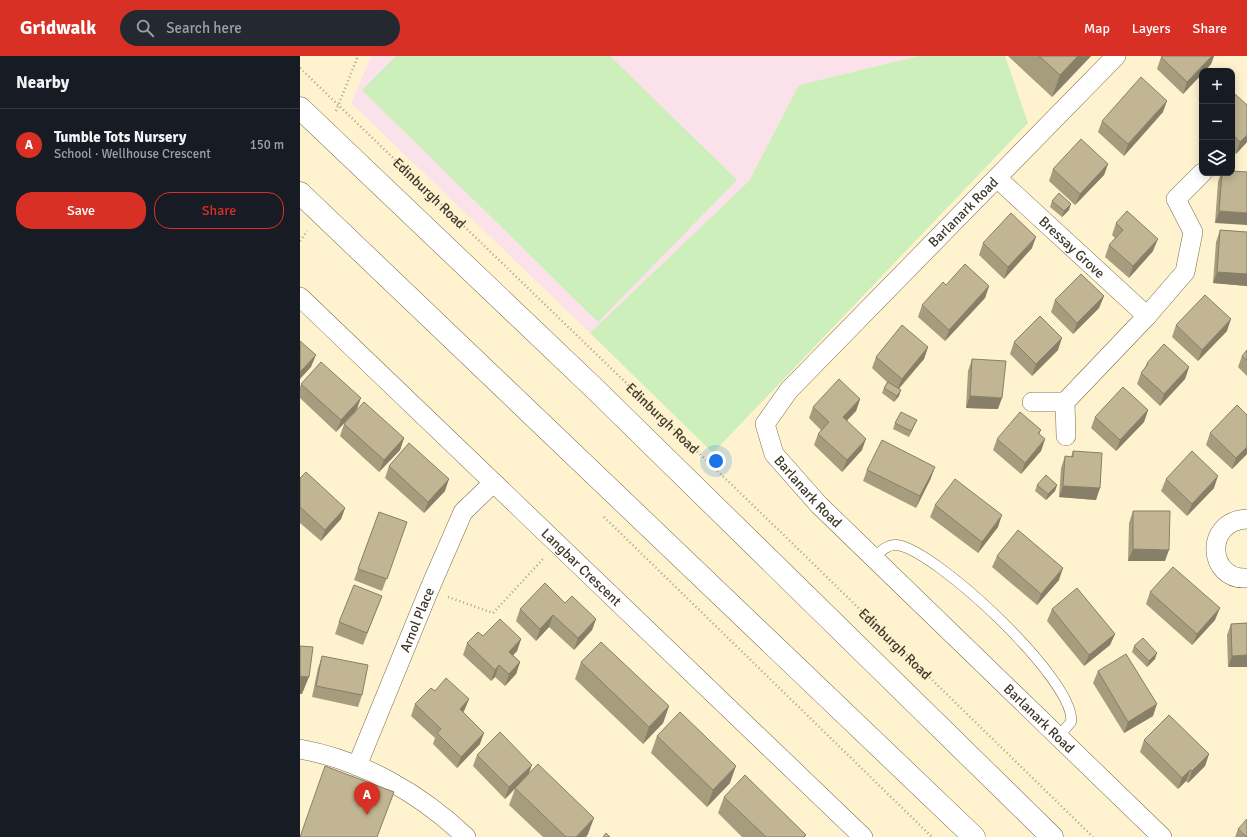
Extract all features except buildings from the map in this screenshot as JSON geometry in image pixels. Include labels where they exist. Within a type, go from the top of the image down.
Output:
[{"type":"main road","name":"Edinburgh Road","points":[[300,108],[596,390],[1052,837]]},
{"type":"main road","points":[[300,193],[974,837]]},
{"type":"street","name":"Barlanark Road","points":[[1116,56],[789,390],[766,424],[774,454],[819,505],[1162,837]]},
{"type":"street","points":[[1066,436],[1065,402],[1147,316],[1185,272],[1193,232],[1176,199],[1199,176]]},
{"type":"street","name":"Bressay Grove","points":[[997,178],[1147,316]]},
{"type":"street","name":"Langbar Crescent","points":[[300,296],[862,837]]},
{"type":"street","points":[[1032,402],[1065,402]]},
{"type":"street","name":"Arnol Place","points":[[357,766],[429,590],[463,512],[493,483]]},
{"type":"street","points":[[1247,519],[1238,520],[1222,529],[1217,537],[1215,547],[1216,556],[1226,571],[1235,576],[1247,578]]},
{"type":"street","points":[[300,748],[318,752],[357,766],[413,793],[445,817],[466,837]]},
{"type":"lane","points":[[874,558],[882,550],[892,545],[898,545],[912,550],[965,587],[992,612],[1022,642],[1067,702],[1071,722],[1058,736]]},
{"type":"path","points":[[326,133],[358,56]]},
{"type":"path","name":"Edinburgh Road","points":[[300,68],[780,531],[1093,837]]},
{"type":"path","points":[[304,228],[313,236]]},
{"type":"path","points":[[300,241],[307,231]]},
{"type":"path","points":[[598,512],[932,837]]},
{"type":"path","points":[[429,590],[493,613],[557,544]]},
{"type":"shaded area","points":[[371,56],[919,56],[799,85],[749,181],[590,333],[351,103]]},
{"type":"green space","points":[[396,56],[610,56],[737,180],[598,322],[362,90]]},
{"type":"green space","points":[[919,56],[1005,56],[1028,123],[713,453],[590,333],[749,181],[799,85]]},
{"type":"place","name":"Tumble Tots Nursery","points":[[367,815]]}]
